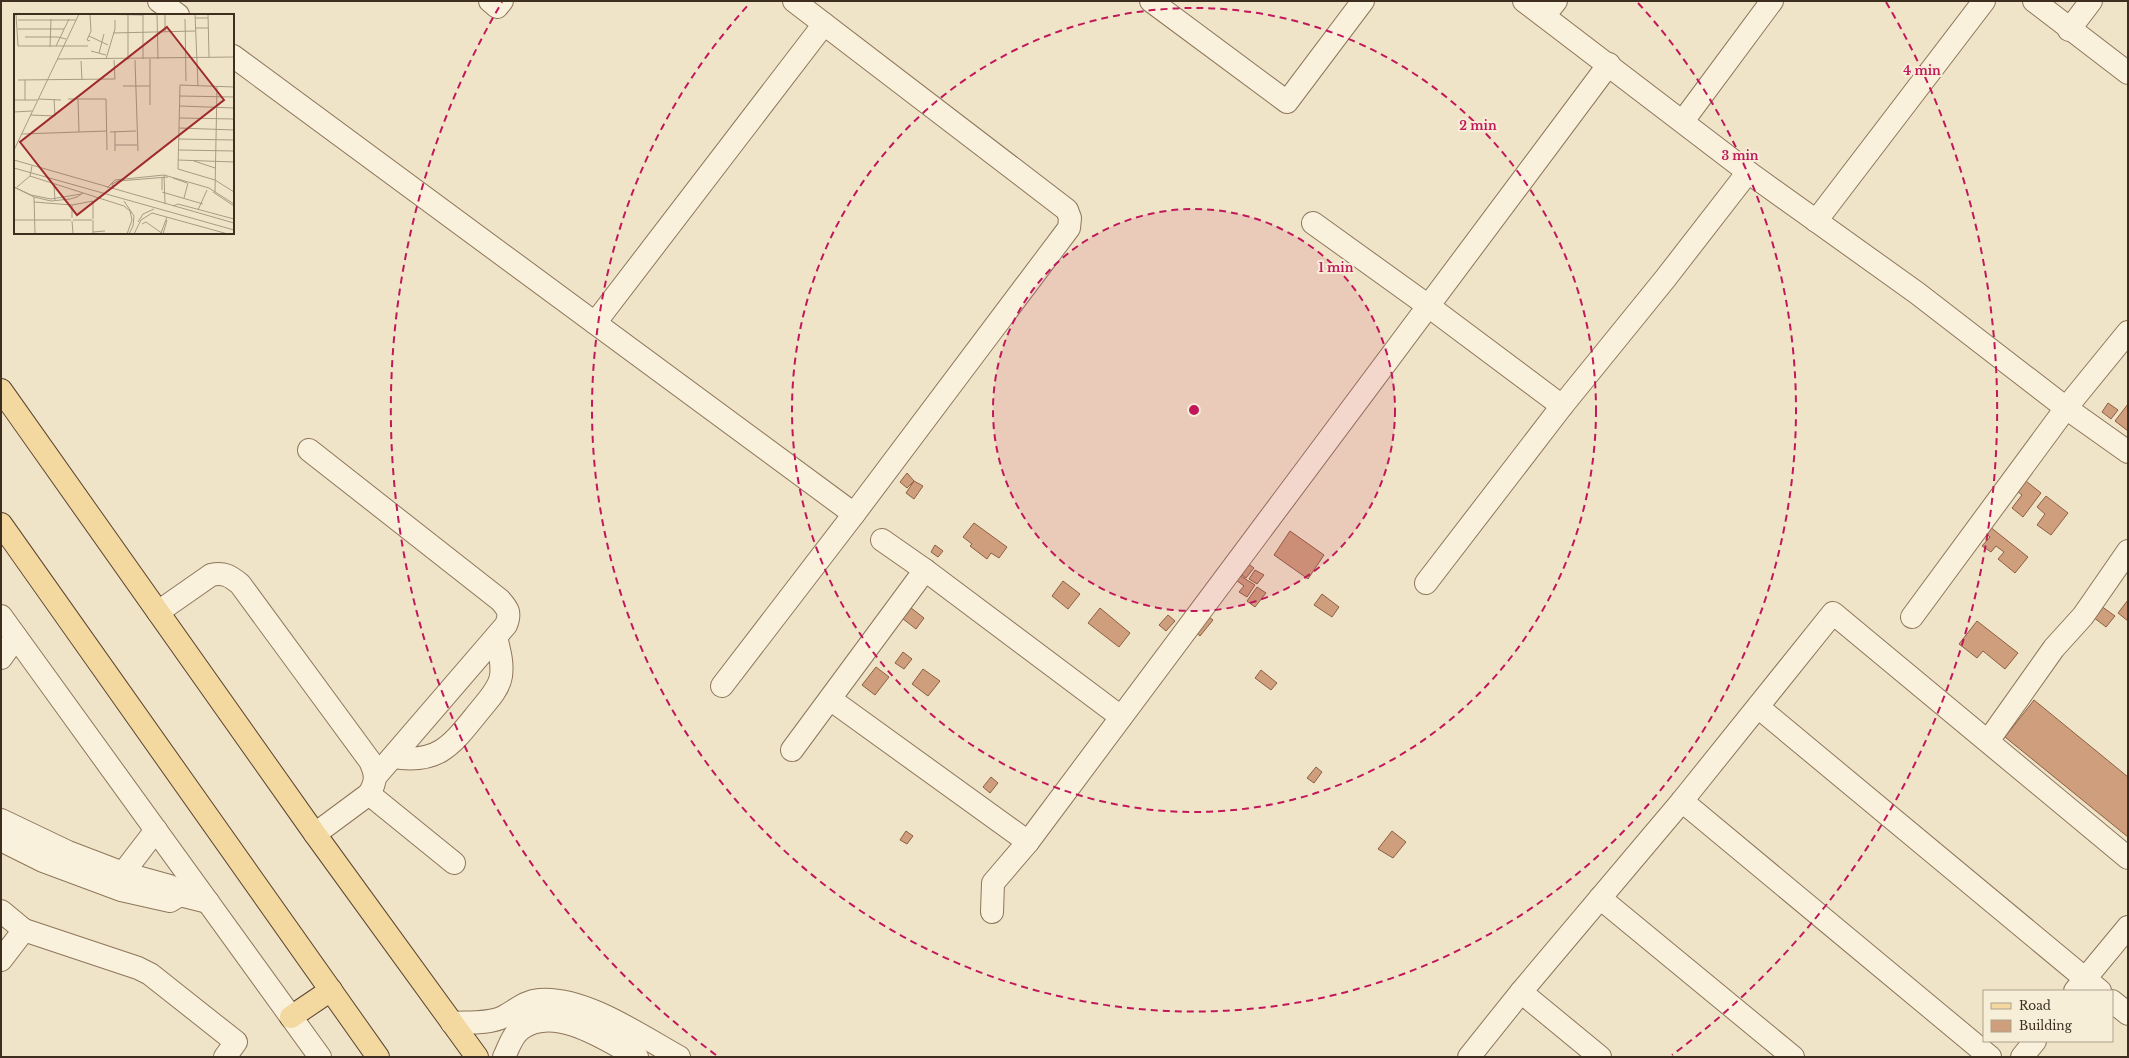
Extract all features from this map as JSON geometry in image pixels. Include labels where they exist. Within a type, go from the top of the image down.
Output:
[{"type":"main road","points":[[1,390],[315,834],[477,1057]]},
{"type":"main road","points":[[1,524],[378,1057]]},
{"type":"main road","points":[[291,1017],[331,990]]},
{"type":"street","points":[[159,1],[177,14]]},
{"type":"street","points":[[490,1],[497,7],[502,1]]},
{"type":"street","points":[[722,686],[854,514],[1069,228],[1070,218],[1066,210],[794,1]]},
{"type":"street","points":[[1151,1],[1287,102],[1363,1]]},
{"type":"street","points":[[1524,1],[1550,9],[1609,64],[1748,172],[1917,293],[2066,408],[2128,452]]},
{"type":"street","points":[[1683,121],[1772,1]]},
{"type":"street","points":[[1816,221],[1984,1]]},
{"type":"street","points":[[2034,1],[2128,73]]},
{"type":"street","points":[[2070,30],[2091,1]]},
{"type":"street","points":[[595,323],[824,24]]},
{"type":"street","points":[[234,57],[854,514]]},
{"type":"street","points":[[992,912],[992,883],[1028,842],[1427,305],[1609,64]]},
{"type":"street","points":[[1426,583],[1562,406],[1666,279],[1748,172]]},
{"type":"street","points":[[1313,223],[1427,305],[1562,406]]},
{"type":"street","points":[[1912,617],[2066,408],[2128,332]]},
{"type":"street","points":[[309,450],[500,600],[509,610],[509,617],[496,637],[393,757],[373,785],[315,834]]},
{"type":"street","points":[[882,540],[925,570],[1121,717]]},
{"type":"street","points":[[1988,741],[2054,648],[2083,616],[2128,551]]},
{"type":"street","points":[[792,750],[925,570]]},
{"type":"street","points":[[158,612],[211,575],[220,573],[228,575],[240,584],[370,761],[373,785],[454,863]]},
{"type":"street","points":[[1469,1057],[1521,992],[1682,801],[1833,612],[2128,858]]},
{"type":"street","points":[[1,658],[5,624]]},
{"type":"street","points":[[5,624],[320,1057]]},
{"type":"street","points":[[393,757],[412,760],[422,759],[439,753],[455,741],[494,693],[501,678],[502,661],[496,637]]},
{"type":"street","points":[[830,699],[1028,842]]},
{"type":"street","points":[[1758,707],[2087,987],[2128,927]]},
{"type":"street","points":[[1682,801],[1990,1057]]},
{"type":"street","points":[[1,820],[68,852],[123,873],[170,886],[180,895],[208,902]]},
{"type":"street","points":[[123,873],[156,830]]},
{"type":"street","points":[[1,840],[43,861],[121,890],[170,901],[180,895]]},
{"type":"street","points":[[1600,898],[1793,1057]]},
{"type":"street","points":[[1,911],[24,930],[138,968],[150,974],[236,1042],[225,1057]]},
{"type":"street","points":[[1,960],[24,930]]},
{"type":"street","points":[[1521,992],[1600,1057]]},
{"type":"street","points":[[452,1023],[503,1017],[517,1007],[538,1000],[562,1001],[585,1008],[679,1057]]},
{"type":"street","points":[[2113,1002],[2128,1014]]},
{"type":"street","points":[[504,1057],[514,1037],[521,1029],[532,1022],[546,1019],[565,1022],[604,1049],[637,1057]]},
{"type":"street","points":[[2022,1057],[2034,1042]]},
{"type":"building","points":[[2108,403],[2118,410],[2111,419],[2102,412]]},
{"type":"building","points":[[2128,404],[2128,431],[2115,421]]},
{"type":"building","points":[[907,473],[914,481],[907,488],[900,482]]},
{"type":"building","points":[[2021,477],[2041,493],[2023,517],[2012,508],[2022,495],[2013,488]]},
{"type":"building","points":[[914,481],[923,486],[914,499],[906,493]]},
{"type":"building","points":[[2046,496],[2068,513],[2051,535],[2037,525],[2045,514],[2037,507]]},
{"type":"building","points":[[974,523],[1007,547],[999,558],[991,553],[987,559],[970,546],[972,544],[963,537]]},
{"type":"building","points":[[1989,526],[2028,557],[2015,573],[1998,559],[2004,552],[1996,546],[1991,552],[1982,546],[1990,537],[1984,532]]},
{"type":"building","points":[[1290,531],[1324,555],[1308,579],[1274,555]]},
{"type":"building","points":[[935,545],[943,551],[938,557],[931,552]]},
{"type":"building","points":[[1243,560],[1254,568],[1246,578],[1235,570]]},
{"type":"building","points":[[1255,570],[1264,575],[1257,584],[1249,579]]},
{"type":"building","points":[[1239,575],[1255,585],[1247,597],[1239,592],[1244,586],[1236,580]]},
{"type":"building","points":[[1063,581],[1080,594],[1068,609],[1052,596]]},
{"type":"building","points":[[1257,587],[1266,593],[1255,607],[1247,601]]},
{"type":"building","points":[[1322,594],[1339,607],[1332,617],[1314,605]]},
{"type":"building","points":[[2128,600],[2128,621],[2118,613]]},
{"type":"building","points":[[906,604],[924,618],[916,629],[898,615]]},
{"type":"building","points":[[2101,606],[2115,616],[2106,627],[2093,617]]},
{"type":"building","points":[[1100,608],[1130,633],[1119,647],[1088,623]]},
{"type":"building","points":[[1204,613],[1213,620],[1200,636],[1192,629]]},
{"type":"building","points":[[1168,615],[1175,621],[1166,631],[1159,625]]},
{"type":"building","points":[[1977,621],[2018,653],[2005,669],[1983,651],[1977,658],[1959,644]]},
{"type":"building","points":[[903,652],[912,659],[904,669],[895,663]]},
{"type":"building","points":[[876,667],[889,677],[875,695],[862,685]]},
{"type":"building","points":[[923,669],[940,681],[928,696],[912,684]]},
{"type":"building","points":[[1261,670],[1277,683],[1271,690],[1255,678]]},
{"type":"building","points":[[2034,700],[2128,777],[2128,837],[2005,737]]},
{"type":"building","points":[[1316,767],[1322,772],[1314,783],[1307,778]]},
{"type":"building","points":[[991,777],[998,783],[990,793],[983,787]]},
{"type":"building","points":[[906,831],[913,836],[907,844],[900,840]]},
{"type":"building","points":[[1392,831],[1406,842],[1393,858],[1378,849]]}]
